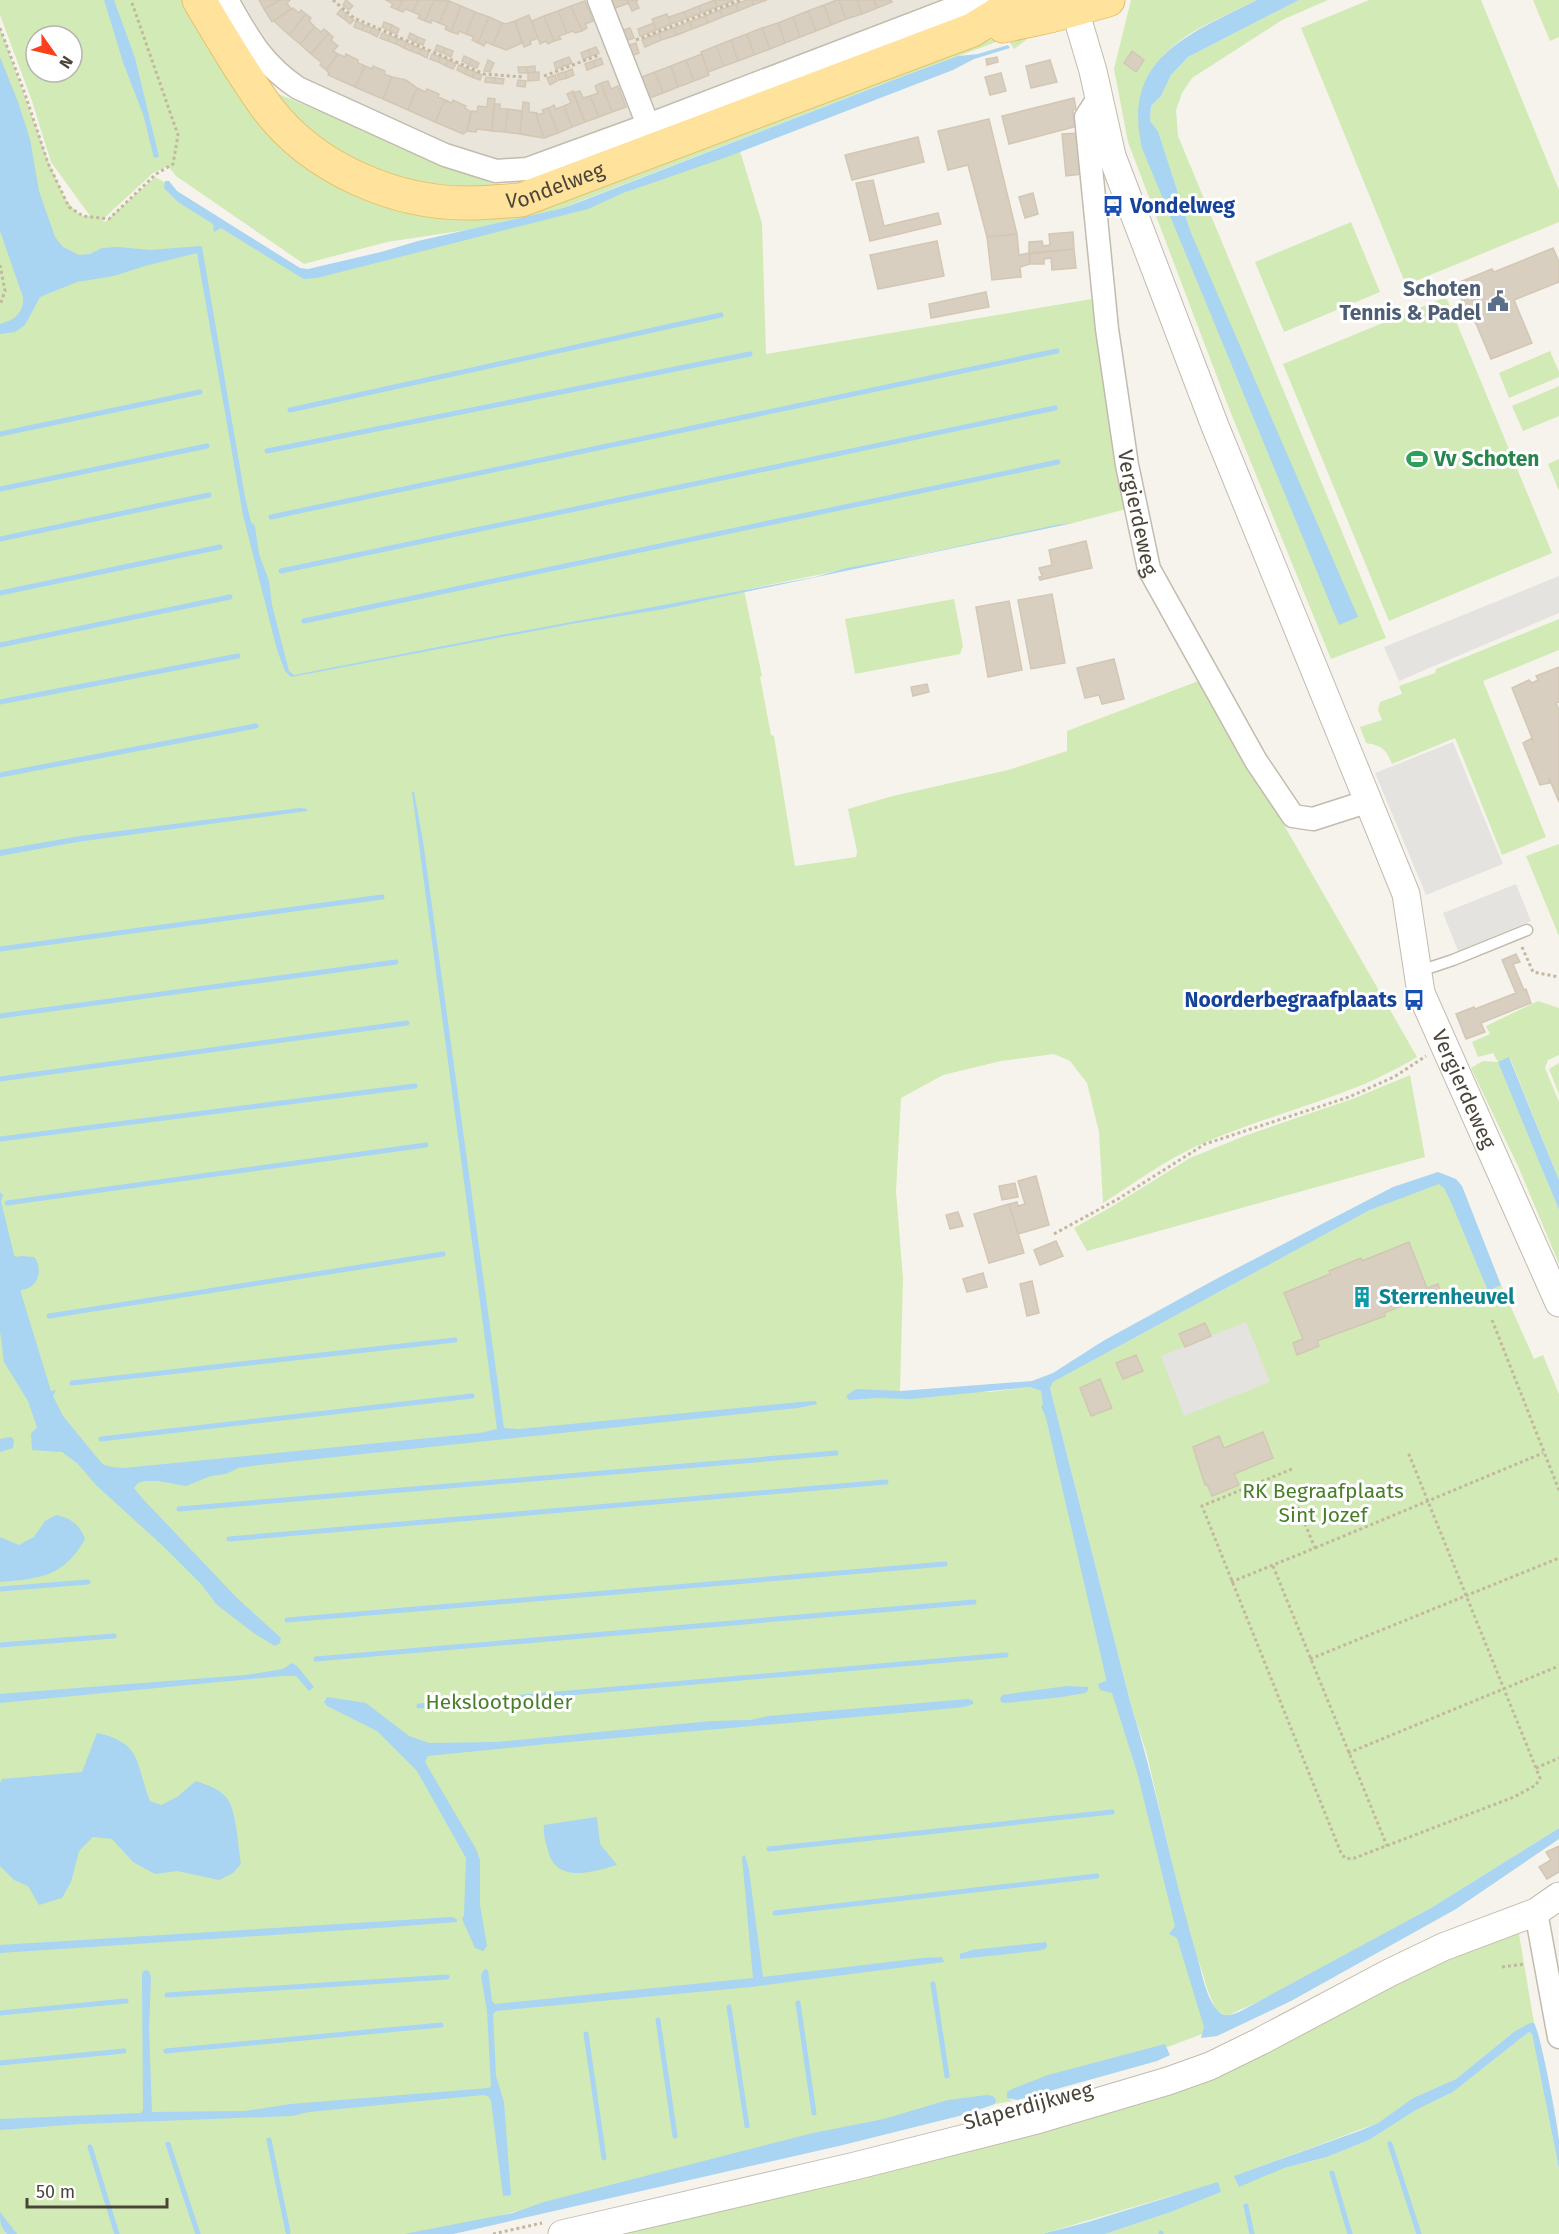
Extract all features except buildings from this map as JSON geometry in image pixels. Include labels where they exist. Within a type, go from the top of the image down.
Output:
[{"type":"main road","name":"Vondelweg","points":[[200,0],[269,110],[312,151],[347,173],[384,189],[409,196],[469,204],[520,200],[972,30],[1018,5]]},
{"type":"main road","name":"Vondelweg","points":[[972,30],[1011,25],[1074,5],[1108,0]]},
{"type":"street","name":"Vondelweg","points":[[227,0],[264,60],[278,75],[298,88],[435,151],[496,171],[527,169],[967,3],[1018,5]]},
{"type":"street","points":[[599,0],[648,125]]},
{"type":"street","name":"Vergierdeweg","points":[[1074,5],[1112,156],[1210,415],[1406,894],[1421,993],[1559,1303]]},
{"type":"street","name":"Vergierdeweg","points":[[1099,98],[1086,117],[1107,329],[1127,465],[1149,569],[1256,761],[1293,816],[1313,819],[1369,801]]},
{"type":"street","name":"Slaperdijkweg","points":[[556,2227],[855,2166],[1022,2124],[1168,2081],[1210,2066],[1443,1947],[1536,1912],[1559,1896]]},
{"type":"street","points":[[1536,1912],[1559,2037]]},
{"type":"lane","points":[[1417,972],[1522,932]]},
{"type":"path","points":[[0,28],[48,163],[69,207],[83,216],[109,219],[156,174],[173,164],[178,135],[131,0]]},
{"type":"path","points":[[333,0],[354,18],[484,74],[524,77]]},
{"type":"path","points":[[544,76],[741,0]]},
{"type":"path","points":[[0,265],[5,291],[0,305]]},
{"type":"path","points":[[1522,932],[1533,972],[1559,977]]},
{"type":"path","points":[[1054,1234],[1118,1199],[1205,1144],[1348,1097],[1394,1077],[1443,1045]]},
{"type":"path","points":[[1492,1320],[1559,1490]]},
{"type":"path","points":[[1292,1468],[1202,1506],[1341,1853],[1345,1858],[1352,1859],[1514,1797],[1536,1785],[1540,1778],[1408,1452]]},
{"type":"path","points":[[1231,1582],[1543,1452]]},
{"type":"path","points":[[1303,1492],[1298,1507],[1315,1548]]},
{"type":"path","points":[[1310,1659],[1559,1558]]},
{"type":"path","points":[[1273,1566],[1387,1846]]},
{"type":"path","points":[[1348,1753],[1559,1666]]},
{"type":"path","points":[[1536,1768],[1559,1758]]},
{"type":"path","points":[[493,2234],[556,2227]]},
{"type":"shaded area","points":[[242,0],[962,0],[586,136],[507,162],[457,160],[284,75]]},
{"type":"shaded area","points":[[1559,576],[1559,613],[1399,681],[1384,647]]},
{"type":"shaded area","points":[[1453,742],[1503,864],[1426,895],[1375,773]]},
{"type":"shaded area","points":[[1516,884],[1531,921],[1458,951],[1443,913]]},
{"type":"shaded area","points":[[1246,1322],[1270,1382],[1184,1416],[1161,1356]]},
{"type":"green space","name":"Hekslootpolder","points":[[0,0],[188,0],[276,133],[454,212],[1023,31],[1026,40],[1014,49],[1007,38],[565,207],[740,151],[762,223],[766,354],[1098,298],[1130,508],[1073,523],[744,590],[762,676],[760,677],[771,735],[774,736],[795,866],[856,857],[857,851],[848,809],[893,796],[1008,770],[1067,751],[1067,731],[1201,680],[1417,1057],[1364,1084],[1224,1134],[1197,1146],[1103,1203],[1099,1132],[1087,1083],[1070,1061],[1054,1054],[1001,1061],[943,1075],[901,1098],[896,1191],[903,1279],[900,1391],[990,1392],[1030,1387],[1041,1391],[1170,1878],[1218,2028],[1120,2065],[1009,2099],[1013,2101],[995,2104],[996,2100],[713,2163],[425,2234],[0,2234],[0,28],[48,161],[65,199],[80,216],[90,216],[51,162],[26,84],[84,84],[84,24],[24,24],[24,80],[0,15]],"holes":[[[168,166],[176,176],[304,264],[387,242],[473,229],[557,210],[302,272],[173,193],[164,182],[155,177],[105,222],[102,220],[153,173]]]},
{"type":"green space","points":[[1131,0],[1257,0],[1200,28],[1169,50],[1156,65],[1146,83],[1139,105],[1191,233],[1158,131],[1150,121],[1151,106],[1161,96],[1171,75],[1188,57],[1299,0],[1328,0],[1282,20],[1192,78],[1182,93],[1176,110],[1178,136],[1386,638],[1331,659],[1230,411],[1128,142],[1114,69]]},
{"type":"green space","points":[[1369,0],[1481,0],[1559,190],[1559,222],[1406,285],[1301,28]]},
{"type":"green space","points":[[1533,0],[1559,0],[1559,37],[1550,41]]},
{"type":"green space","points":[[276,93],[501,187],[472,191],[420,185],[360,163],[325,142],[302,124]]},
{"type":"green space","points":[[1351,222],[1380,292],[1284,332],[1255,262]]},
{"type":"green space","name":"Vv Schoten","points":[[1446,297],[1552,553],[1389,621],[1283,364]]},
{"type":"green space","points":[[1550,351],[1559,377],[1509,398],[1499,373]]},
{"type":"green space","points":[[1559,386],[1559,416],[1523,431],[1512,406]]},
{"type":"green space","points":[[1559,459],[1559,491],[1548,464]]},
{"type":"green space","points":[[954,599],[963,646],[960,654],[855,674],[845,619]]},
{"type":"green space","points":[[1559,619],[1559,650],[1483,681],[1546,837],[1502,855],[1455,738],[1392,764],[1383,749],[1366,743],[1360,727],[1382,720],[1378,710],[1380,702],[1402,694],[1399,686],[1435,673],[1436,669]]},
{"type":"green space","points":[[1559,844],[1559,936],[1526,856]]},
{"type":"green space","points":[[1538,1001],[1559,1008],[1559,1055],[1548,1060],[1545,1068],[1559,1102],[1559,1180],[1510,1058],[1499,1062],[1559,1210],[1559,1264],[1518,1166],[1471,1068],[1483,1061],[1498,1062],[1493,1053],[1478,1057],[1472,1042],[1490,1034],[1486,1026]]},
{"type":"green space","points":[[1559,1063],[1559,1094],[1549,1069]]},
{"type":"green space","points":[[1410,1075],[1425,1157],[1087,1251],[1074,1228],[1190,1158],[1247,1135],[1355,1098]]},
{"type":"green space","name":"RK Begraafplaats Sint Jozef","points":[[1440,1183],[1453,1203],[1488,1291],[1501,1285],[1534,1359],[1543,1355],[1559,1394],[1559,1828],[1431,1908],[1283,1990],[1227,2016],[1216,2010],[1184,1914],[1147,1755],[1131,1705],[1050,1388],[1053,1382],[1370,1210]]},
{"type":"green space","points":[[1513,1932],[1519,1934],[1534,2023],[1515,2031],[1456,2079],[1413,2098],[1378,2123],[1235,2176],[1284,2168],[1327,2157],[1369,2140],[1416,2110],[1453,2092],[1529,2032],[1532,2034],[1559,2169],[1559,2234],[1105,2234],[1221,2192],[1181,2193],[1042,2234],[608,2234],[1004,2139]]},
{"type":"water","points":[[104,0],[114,0],[135,58],[159,157],[154,158],[143,114],[124,65]]},
{"type":"water","points":[[1257,0],[1299,0],[1188,57],[1171,75],[1161,96],[1151,106],[1150,121],[1158,131],[1191,233],[1358,617],[1339,625],[1142,148],[1138,117],[1142,91],[1151,70],[1166,53],[1186,38]]},
{"type":"water","points":[[1008,45],[1010,48],[974,59],[953,70],[727,157],[623,193],[588,209],[317,278],[304,279],[221,228],[214,232],[213,224],[178,202],[164,188],[165,181],[169,181],[177,191],[300,268],[308,269],[564,208],[958,56],[978,54]]},
{"type":"water","points":[[0,57],[30,139],[39,191],[55,237],[63,247],[79,255],[90,254],[102,248],[150,250],[202,247],[245,497],[251,522],[255,526],[259,554],[269,581],[272,605],[289,671],[294,675],[815,577],[847,568],[1073,523],[664,609],[571,624],[291,677],[285,671],[277,650],[243,515],[197,253],[114,276],[77,282],[40,297],[25,325],[15,332],[0,334],[0,324],[20,312],[23,297],[0,231]]},
{"type":"water","points":[[412,792],[414,792],[423,841],[504,1428],[519,1429],[800,1402],[816,1401],[817,1404],[798,1408],[259,1465],[238,1468],[186,1486],[158,1481],[138,1483],[134,1488],[142,1498],[236,1597],[281,1638],[280,1643],[275,1646],[255,1634],[216,1604],[202,1585],[97,1486],[77,1463],[62,1452],[32,1450],[31,1434],[37,1427],[28,1401],[4,1362],[0,1331],[0,1192],[3,1195],[1,1201],[14,1255],[34,1257],[39,1267],[38,1278],[32,1286],[21,1290],[21,1293],[51,1391],[56,1390],[53,1396],[63,1416],[104,1465],[124,1468],[480,1433],[497,1429]]},
{"type":"water","points":[[300,808],[307,809],[307,811],[77,842],[0,856],[0,850],[80,836]]},
{"type":"water","points":[[1509,1057],[1559,1180],[1559,1210],[1498,1062]]},
{"type":"water","points":[[1438,1172],[1456,1179],[1462,1186],[1501,1285],[1488,1291],[1451,1202],[1444,1188],[1439,1184],[1370,1210],[1053,1382],[1050,1388],[1188,1925],[1207,1992],[1218,2011],[1226,2015],[1239,2012],[1431,1908],[1559,1828],[1559,1839],[1456,1909],[1291,2001],[1217,2036],[1201,2038],[1204,2027],[1177,1938],[1169,1934],[1175,1926],[1137,1772],[1112,1693],[1100,1690],[1098,1684],[1106,1681],[1106,1678],[1046,1418],[1041,1406],[1043,1405],[1041,1391],[1030,1387],[911,1399],[849,1400],[846,1396],[856,1389],[900,1391],[1032,1381],[1053,1373],[1103,1341],[1218,1278],[1393,1187]]},
{"type":"water","points":[[11,1437],[14,1440],[13,1448],[0,1452],[0,1439]]},
{"type":"water","points":[[56,1515],[74,1523],[83,1534],[85,1539],[77,1552],[59,1569],[49,1574],[0,1582],[0,1537],[19,1545],[34,1537],[45,1521]]},
{"type":"water","points":[[292,1663],[314,1687],[309,1691],[296,1676],[283,1676],[0,1703],[0,1694],[246,1675],[283,1669]]},
{"type":"water","points":[[1067,1686],[1088,1687],[1088,1690],[1085,1693],[1062,1697],[1005,1703],[1000,1699],[1002,1695]]},
{"type":"water","points":[[327,1697],[366,1703],[409,1736],[429,1743],[498,1742],[968,1699],[973,1701],[973,1704],[923,1711],[428,1756],[425,1762],[476,1849],[480,1860],[480,1905],[487,1946],[483,1951],[475,1948],[462,1919],[466,1858],[417,1771],[377,1731],[327,1706],[324,1702]]},
{"type":"water","points":[[97,1733],[123,1742],[130,1749],[139,1765],[150,1801],[161,1805],[177,1797],[196,1781],[216,1789],[226,1797],[235,1819],[241,1864],[233,1873],[219,1880],[177,1871],[155,1874],[133,1862],[112,1839],[93,1837],[79,1851],[71,1882],[62,1898],[39,1905],[28,1886],[14,1880],[0,1866],[0,1783],[2,1779],[82,1772]]},
{"type":"water","points":[[597,1817],[600,1844],[617,1865],[578,1873],[561,1869],[549,1854],[544,1836],[544,1825]]},
{"type":"water","points":[[745,1855],[763,1977],[923,1958],[942,1957],[944,1962],[751,1987],[496,2011],[493,2014],[496,2076],[504,2102],[511,2195],[503,2196],[491,2101],[488,2096],[483,2095],[309,2112],[292,2116],[81,2124],[0,2130],[0,2119],[141,2113],[143,2110],[142,1975],[146,1970],[149,1971],[151,1978],[149,2029],[152,2112],[245,2111],[291,2104],[489,2088],[491,2086],[487,2011],[481,1976],[485,1969],[488,1970],[492,2001],[495,2004],[753,1978],[742,1857]]},
{"type":"water","points":[[452,1917],[458,1920],[392,1927],[0,1953],[0,1945]]},
{"type":"water","points":[[1046,1942],[1045,1949],[1036,1951],[960,1959],[960,1954],[972,1950]]},
{"type":"water","points":[[1534,2023],[1537,2030],[1556,2117],[1559,2169],[1532,2034],[1529,2032],[1453,2092],[1416,2110],[1369,2140],[1327,2157],[1284,2168],[1239,2187],[1234,2176],[1378,2123],[1413,2098],[1456,2079],[1515,2031]]},
{"type":"water","points":[[1165,2044],[1170,2055],[1157,2061],[1017,2100],[1007,2098],[1007,2092],[1012,2089],[1048,2075]]},
{"type":"water","points":[[993,2096],[996,2100],[995,2104],[963,2115],[843,2145],[453,2234],[404,2234],[513,2213],[544,2202],[813,2133],[884,2119],[948,2100]]},
{"type":"water","points":[[1218,2182],[1221,2192],[1105,2234],[1042,2234],[1088,2222]]},
{"type":"water","points":[[0,2212],[17,2234],[7,2234],[1,2224]]},
{"type":"waterway","points":[[290,410],[721,315]]},
{"type":"waterway","points":[[271,517],[1057,351]]},
{"type":"waterway","points":[[267,451],[750,354]]},
{"type":"waterway","points":[[0,434],[200,392]]},
{"type":"waterway","points":[[281,571],[1055,408]]},
{"type":"waterway","points":[[0,489],[207,446]]},
{"type":"waterway","points":[[304,621],[1058,462]]},
{"type":"waterway","points":[[0,539],[209,495]]},
{"type":"waterway","points":[[0,593],[220,547]]},
{"type":"waterway","points":[[0,645],[230,597]]},
{"type":"waterway","points":[[0,702],[238,656]]},
{"type":"waterway","points":[[0,775],[256,726]]},
{"type":"waterway","points":[[0,949],[382,897]]},
{"type":"waterway","points":[[0,1016],[396,962]]},
{"type":"waterway","points":[[0,1079],[407,1023]]},
{"type":"waterway","points":[[0,1139],[415,1086]]},
{"type":"waterway","points":[[7,1203],[426,1145]]},
{"type":"waterway","points":[[49,1316],[443,1254]]},
{"type":"waterway","points":[[72,1383],[455,1340]]},
{"type":"waterway","points":[[101,1439],[472,1396]]},
{"type":"waterway","points":[[179,1509],[836,1453]]},
{"type":"waterway","points":[[229,1539],[886,1482]]},
{"type":"waterway","points":[[287,1620],[945,1564]]},
{"type":"waterway","points":[[0,1589],[88,1582]]},
{"type":"waterway","points":[[316,1659],[974,1602]]},
{"type":"waterway","points":[[0,1645],[114,1636]]},
{"type":"waterway","points":[[419,1706],[1006,1655]]},
{"type":"waterway","points":[[769,1849],[1112,1812]]},
{"type":"waterway","points":[[775,1913],[1097,1876]]},
{"type":"waterway","points":[[167,1995],[447,1977]]},
{"type":"waterway","points":[[933,1984],[947,2076]]},
{"type":"waterway","points":[[0,2013],[126,2001]]},
{"type":"waterway","points":[[798,2003],[814,2113]]},
{"type":"waterway","points":[[729,2007],[747,2126]]},
{"type":"waterway","points":[[658,2020],[675,2136]]},
{"type":"waterway","points":[[166,2051],[441,2025]]},
{"type":"waterway","points":[[586,2034],[604,2158]]},
{"type":"waterway","points":[[0,2063],[124,2051]]},
{"type":"waterway","points":[[269,2140],[288,2232]]},
{"type":"waterway","points":[[168,2144],[198,2234]]},
{"type":"waterway","points":[[1390,2144],[1419,2234]]},
{"type":"waterway","points":[[90,2147],[117,2234]]},
{"type":"waterway","points":[[1332,2173],[1350,2234]]},
{"type":"waterway","points":[[1246,2206],[1252,2234]]},
{"type":"place","name":"Vondelweg","points":[[1113,206]]},
{"type":"place","name":"Schoten Tennis & Padel","points":[[1498,301]]},
{"type":"place","name":"Vv Schoten","points":[[1417,459]]},
{"type":"place","name":"Noorderbegraafplaats","points":[[1414,1000]]},
{"type":"place","name":"Sterrenheuvel","points":[[1362,1297]]}]
